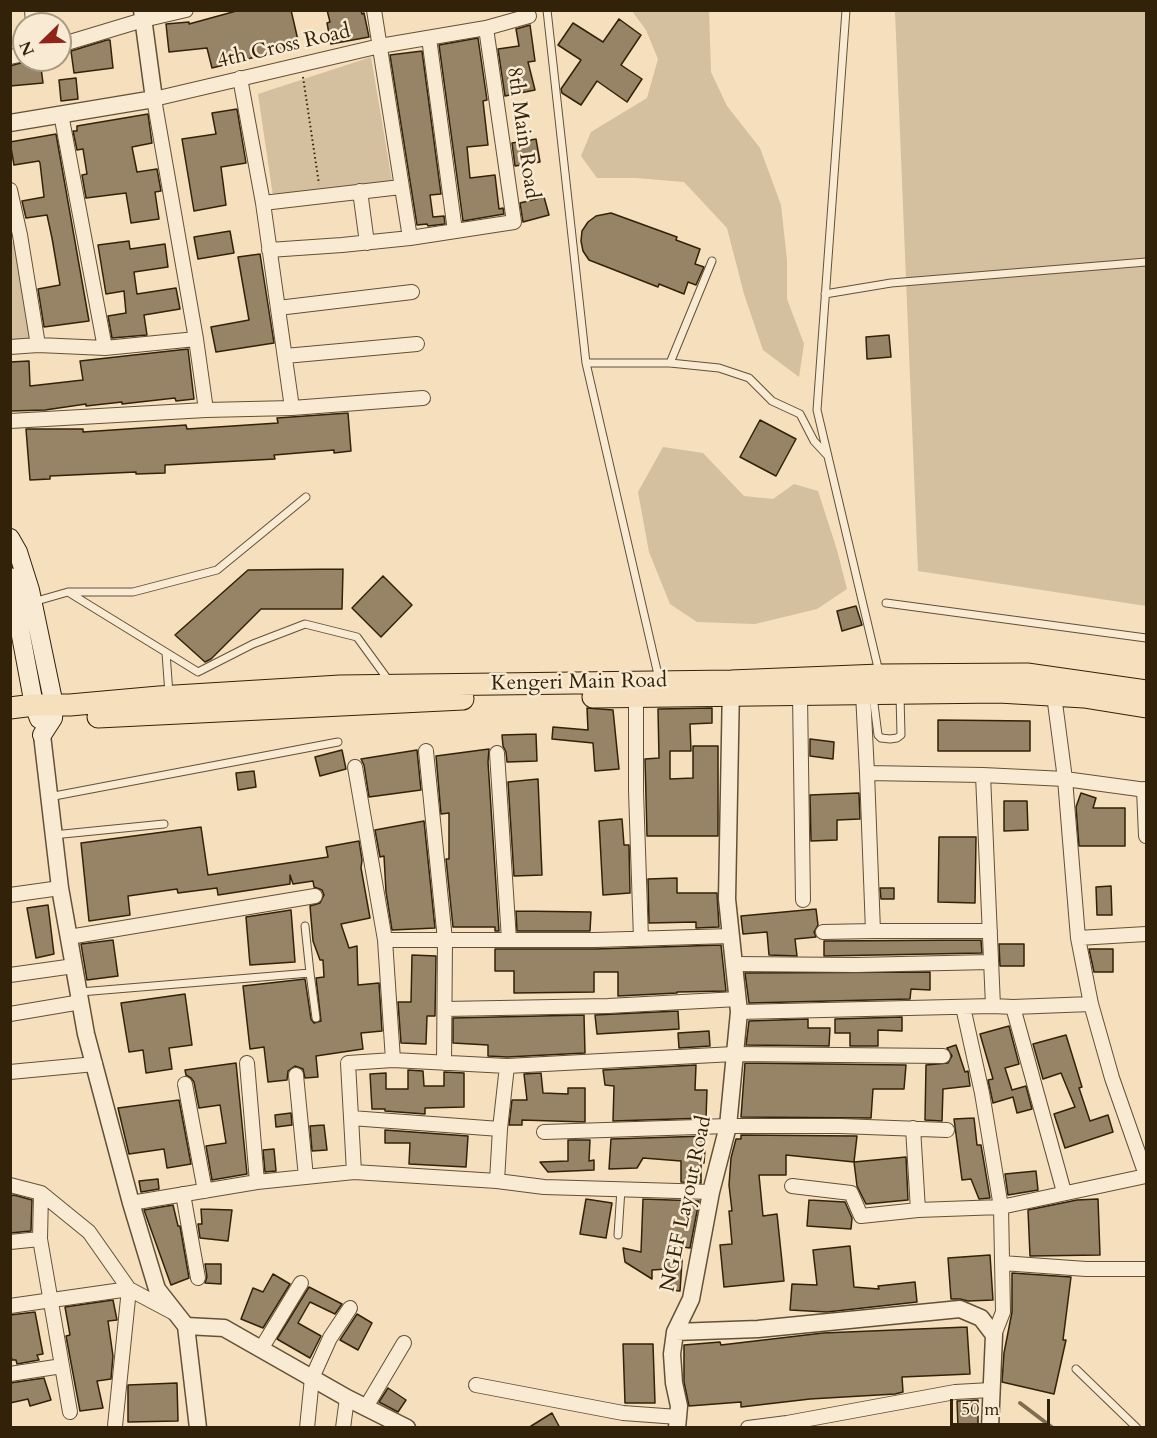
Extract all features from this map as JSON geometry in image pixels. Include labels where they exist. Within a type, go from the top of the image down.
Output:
[{"type":"main road","points":[[10,538],[25,571],[33,602],[44,716]]},
{"type":"main road","points":[[10,577],[44,716]]},
{"type":"main road","name":"Kengeri Main Road","points":[[10,721],[169,696],[340,686],[659,681],[800,695],[1027,674],[1146,691]]},
{"type":"main road","name":"Kengeri Main Road","points":[[10,708],[44,716],[442,700],[636,697],[731,688],[872,687],[900,692],[999,692],[1084,697],[1146,707]]},
{"type":"street","points":[[72,41],[142,15],[186,10]]},
{"type":"street","points":[[374,10],[410,238]]},
{"type":"street","points":[[142,15],[206,410]]},
{"type":"street","name":"4th Cross Road","points":[[154,99],[380,46],[486,28],[529,16]]},
{"type":"street","name":"8th Main Road","points":[[456,231],[514,222],[486,28]]},
{"type":"street","points":[[269,250],[367,243],[456,231],[429,38]]},
{"type":"street","points":[[240,78],[263,203],[292,408]]},
{"type":"street","points":[[10,123],[154,99]]},
{"type":"street","points":[[61,114],[105,348]]},
{"type":"street","points":[[263,203],[401,187]]},
{"type":"street","points":[[10,190],[15,236],[38,345]]},
{"type":"street","points":[[360,192],[367,243]]},
{"type":"street","points":[[278,308],[412,292]]},
{"type":"street","points":[[10,347],[38,345],[105,348],[196,339]]},
{"type":"street","points":[[285,356],[417,344]]},
{"type":"street","points":[[10,421],[206,410],[292,408],[423,398]]},
{"type":"street","points":[[872,687],[867,773],[873,931]]},
{"type":"street","name":"NGEF Layout Road","points":[[675,1332],[691,1299],[711,1192],[728,1126],[739,1005],[727,899],[731,688]]},
{"type":"street","points":[[800,695],[803,900]]},
{"type":"street","points":[[792,1186],[851,1193],[861,1216],[918,1210],[1001,1207],[1146,1176],[1112,1078],[1091,1004],[1078,938],[1065,779],[1054,695]]},
{"type":"street","points":[[636,697],[636,791],[641,939]]},
{"type":"street","points":[[44,716],[48,797],[53,835],[86,1034],[130,1203],[157,1289],[182,1321],[198,1428]]},
{"type":"street","points":[[426,751],[445,940],[444,1063]]},
{"type":"street","points":[[497,753],[509,940]]},
{"type":"street","points":[[355,767],[385,940],[393,1060]]},
{"type":"street","points":[[867,773],[1065,779],[1145,789],[1146,836]]},
{"type":"street","points":[[983,775],[993,1006]]},
{"type":"street","points":[[10,895],[60,888]]},
{"type":"street","points":[[69,937],[315,896]]},
{"type":"street","points":[[823,932],[990,931]]},
{"type":"street","points":[[1078,938],[1146,934]]},
{"type":"street","points":[[385,940],[641,939],[731,936]]},
{"type":"street","points":[[734,963],[990,962]]},
{"type":"street","points":[[10,975],[74,966]]},
{"type":"street","points":[[10,1014],[80,997]]},
{"type":"street","points":[[445,1009],[739,1005],[1014,1007],[1091,1004]]},
{"type":"street","points":[[963,1006],[982,1093],[1001,1207],[1003,1312],[994,1335],[990,1428]]},
{"type":"street","points":[[1014,1007],[1064,1192]]},
{"type":"street","points":[[354,1172],[348,1063],[393,1060],[507,1066],[734,1054],[943,1056]]},
{"type":"street","points":[[247,1063],[257,1182]]},
{"type":"street","points":[[10,1072],[95,1064]]},
{"type":"street","points":[[497,1181],[507,1066]]},
{"type":"street","points":[[296,1075],[306,1177]]},
{"type":"street","points":[[185,1084],[205,1191]]},
{"type":"street","points":[[351,1118],[500,1130]]},
{"type":"street","points":[[544,1132],[728,1126],[840,1126],[947,1130]]},
{"type":"street","points":[[913,1128],[918,1210]]},
{"type":"street","points":[[130,1203],[257,1182],[354,1172],[544,1186],[711,1192]]},
{"type":"street","points":[[10,1185],[41,1193],[88,1232],[129,1289],[182,1321],[224,1328],[347,1398],[407,1428]]},
{"type":"street","points":[[41,1193],[40,1239],[70,1412]]},
{"type":"street","points":[[183,1194],[198,1278]]},
{"type":"street","points":[[10,1242],[40,1239]]},
{"type":"street","points":[[1002,1263],[1086,1269],[1146,1269]]},
{"type":"street","points":[[261,1349],[301,1282]]},
{"type":"street","points":[[10,1306],[129,1289]]},
{"type":"street","points":[[115,1426],[129,1289]]},
{"type":"street","points":[[308,1428],[312,1378],[330,1338],[350,1308]]},
{"type":"street","points":[[476,1385],[678,1422],[679,1406],[674,1383],[672,1354],[675,1332],[758,1329],[960,1309],[981,1318],[994,1335]]},
{"type":"street","points":[[366,1407],[404,1342]]},
{"type":"street","points":[[10,1374],[62,1366]]},
{"type":"street","points":[[748,1428],[955,1392],[991,1390]]},
{"type":"street","points":[[343,1428],[347,1398]]},
{"type":"lane","points":[[547,10],[586,363],[659,681]]},
{"type":"lane","points":[[846,10],[817,410],[828,456],[872,687],[877,733],[883,739],[897,738],[901,735],[900,692]]},
{"type":"lane","points":[[670,363],[712,261]]},
{"type":"lane","points":[[825,294],[914,281],[1146,262]]},
{"type":"lane","points":[[586,363],[670,363],[719,368],[749,378],[772,402],[800,414],[814,441],[828,456]]},
{"type":"lane","points":[[33,602],[68,592],[133,592],[217,570],[306,497]]},
{"type":"lane","points":[[68,592],[198,672],[253,644],[305,624],[357,637],[392,686]]},
{"type":"lane","points":[[886,603],[1146,638]]},
{"type":"lane","points":[[166,653],[169,696]]},
{"type":"lane","points":[[48,797],[338,742]]},
{"type":"lane","points":[[53,835],[164,824]]},
{"type":"lane","points":[[304,926],[316,1018]]},
{"type":"lane","points":[[80,997],[310,973]]},
{"type":"lane","points":[[618,1235],[621,1189]]},
{"type":"lane","points":[[1076,1369],[1137,1428]]},
{"type":"path","points":[[302,64],[320,196]]},
{"type":"shaded area","points":[[632,11],[709,11],[711,72],[727,106],[760,148],[781,205],[787,260],[787,299],[804,344],[799,377],[763,350],[744,294],[727,228],[684,182],[597,178],[581,156],[591,132],[647,98],[658,59],[646,30]]},
{"type":"shaded area","points":[[895,11],[1146,11],[1146,606],[918,571]]},
{"type":"shaded area","points":[[371,57],[392,181],[273,196],[258,94]]},
{"type":"shaded area","points":[[16,241],[35,350],[11,350],[11,242]]},
{"type":"shaded area","points":[[663,447],[703,453],[744,496],[773,499],[794,484],[818,491],[847,589],[817,609],[755,624],[697,622],[670,604],[649,552],[638,492]]},
{"type":"building","points":[[240,10],[291,10],[300,49],[284,52],[283,50],[212,68],[207,48],[169,52],[166,24],[189,22],[189,24]]},
{"type":"building","points":[[327,10],[361,10],[362,14],[364,13],[369,37],[331,44]]},
{"type":"building","points":[[619,19],[641,35],[621,65],[642,79],[627,102],[597,81],[581,105],[562,93],[561,89],[581,60],[558,45],[573,23],[603,42]]},
{"type":"building","points":[[530,25],[535,61],[528,62],[535,90],[505,96],[498,49],[519,46],[516,29]]},
{"type":"building","points":[[478,38],[487,100],[483,101],[488,145],[467,147],[470,178],[495,175],[499,209],[503,208],[504,214],[463,221],[439,45]]},
{"type":"building","points":[[110,40],[113,68],[74,73],[72,51]]},
{"type":"building","points":[[422,51],[441,194],[430,195],[433,217],[444,216],[445,224],[428,226],[427,224],[417,225],[390,55]]},
{"type":"building","points":[[12,65],[12,72],[42,72],[43,83],[10,86],[10,66]]},
{"type":"building","points":[[76,78],[78,99],[61,101],[59,80]]},
{"type":"building","points":[[237,109],[246,163],[221,167],[226,205],[194,211],[182,139],[216,134],[212,113]]},
{"type":"building","points":[[148,114],[152,143],[132,147],[137,172],[157,169],[161,191],[155,192],[159,219],[131,223],[126,193],[86,198],[82,175],[87,174],[83,149],[77,150],[73,131],[77,131],[77,126]]},
{"type":"building","points":[[56,134],[89,321],[44,327],[38,289],[60,285],[52,238],[47,215],[26,218],[22,201],[44,197],[40,163],[39,161],[14,165],[10,142]]},
{"type":"building","points":[[536,139],[540,162],[515,166],[512,143]]},
{"type":"building","points":[[544,197],[549,215],[523,222],[520,203]]},
{"type":"building","points":[[611,213],[677,237],[676,240],[700,249],[695,264],[704,267],[696,285],[688,282],[684,294],[659,284],[658,287],[589,260],[583,251],[582,231],[596,216]]},
{"type":"building","points":[[230,231],[234,253],[198,259],[194,237]]},
{"type":"building","points":[[129,241],[130,249],[165,244],[168,267],[134,272],[137,294],[176,288],[180,309],[144,315],[147,335],[112,338],[108,316],[126,313],[124,291],[106,294],[98,245]]},
{"type":"building","points":[[260,254],[274,343],[216,352],[211,327],[249,320],[238,257]]},
{"type":"building","points":[[889,335],[891,357],[867,359],[866,337]]},
{"type":"building","points":[[188,349],[194,399],[176,401],[175,398],[122,404],[122,402],[86,406],[86,404],[45,410],[10,411],[10,362],[29,361],[30,386],[83,380],[80,361]]},
{"type":"building","points":[[348,413],[351,451],[334,453],[334,450],[274,455],[275,459],[165,465],[165,473],[50,476],[50,479],[30,480],[26,429],[83,429],[83,432],[186,425],[187,429],[278,423],[277,418]]},
{"type":"building","points":[[760,420],[796,439],[776,476],[740,457]]},
{"type":"building","points":[[343,569],[342,609],[261,609],[211,659],[205,662],[175,635],[248,570]]},
{"type":"building","points":[[383,576],[412,605],[381,637],[352,608]]},
{"type":"building","points":[[856,606],[862,625],[842,631],[837,611]]},
{"type":"building","points":[[587,708],[613,710],[619,769],[595,771],[593,743],[552,739],[553,727],[588,730]]},
{"type":"building","points":[[712,708],[712,723],[690,724],[691,751],[670,751],[670,779],[693,778],[693,746],[718,746],[718,836],[647,836],[645,759],[659,758],[658,709]]},
{"type":"building","points":[[938,720],[1030,721],[1030,751],[938,751]]},
{"type":"building","points":[[536,734],[537,761],[507,762],[502,735]]},
{"type":"building","points":[[810,739],[834,742],[833,759],[810,756]]},
{"type":"building","points":[[489,749],[499,931],[495,931],[495,927],[453,927],[446,859],[449,859],[449,813],[441,814],[436,756]]},
{"type":"building","points":[[342,750],[346,769],[320,776],[315,757]]},
{"type":"building","points":[[417,750],[421,790],[369,797],[361,759]]},
{"type":"building","points":[[254,771],[256,787],[238,790],[236,773]]},
{"type":"building","points":[[538,779],[542,875],[514,876],[508,782]]},
{"type":"building","points":[[859,793],[860,819],[837,820],[837,840],[811,841],[810,795]]},
{"type":"building","points":[[1081,793],[1096,798],[1093,808],[1125,808],[1125,846],[1079,846],[1076,807]]},
{"type":"building","points":[[1004,801],[1027,801],[1028,830],[1004,831]]},
{"type":"building","points":[[622,819],[624,845],[629,845],[630,893],[603,895],[599,821]]},
{"type":"building","points":[[424,821],[435,928],[392,930],[386,892],[384,856],[380,857],[375,830]]},
{"type":"building","points":[[201,827],[208,875],[328,857],[326,847],[359,841],[361,868],[370,918],[341,924],[349,948],[357,946],[358,985],[379,983],[382,1031],[361,1033],[363,1049],[316,1056],[318,1077],[305,1078],[303,1069],[295,1066],[288,1071],[287,1080],[268,1082],[264,1047],[250,1049],[243,986],[305,979],[311,1019],[314,1023],[321,1021],[316,978],[324,977],[323,960],[320,960],[313,941],[310,906],[320,903],[324,895],[322,890],[314,887],[313,881],[293,884],[290,875],[290,884],[218,895],[217,888],[178,893],[177,889],[128,896],[130,915],[89,921],[81,843]]},
{"type":"building","points":[[939,837],[976,837],[975,903],[938,902]]},
{"type":"building","points":[[677,878],[677,893],[717,893],[719,927],[696,928],[696,922],[649,923],[648,879]]},
{"type":"building","points":[[1111,886],[1112,915],[1097,915],[1096,887]]},
{"type":"building","points":[[880,888],[894,888],[894,899],[881,899]]},
{"type":"building","points":[[48,905],[54,954],[36,958],[27,908]]},
{"type":"building","points":[[816,909],[818,925],[814,932],[816,937],[795,939],[797,956],[769,955],[767,932],[743,934],[741,916]]},
{"type":"building","points":[[291,910],[295,962],[250,965],[246,917]]},
{"type":"building","points":[[516,911],[591,912],[590,931],[517,931]]},
{"type":"building","points":[[113,940],[118,976],[87,980],[81,944]]},
{"type":"building","points":[[981,940],[982,953],[824,956],[824,941]]},
{"type":"building","points":[[999,944],[1024,944],[1024,966],[1000,966]]},
{"type":"building","points":[[721,945],[726,991],[618,996],[618,972],[594,972],[594,992],[514,993],[514,971],[495,971],[495,949]]},
{"type":"building","points":[[1089,949],[1113,949],[1113,972],[1094,972]]},
{"type":"building","points":[[412,955],[436,956],[435,1016],[427,1016],[426,1044],[401,1043],[398,1002],[411,1002]]},
{"type":"building","points":[[930,972],[930,990],[911,989],[910,999],[749,1003],[745,973]]},
{"type":"building","points":[[185,994],[192,1045],[169,1048],[172,1069],[146,1073],[143,1050],[129,1052],[121,1003]]},
{"type":"building","points":[[678,1011],[679,1029],[597,1034],[595,1015]]},
{"type":"building","points":[[584,1015],[585,1053],[488,1056],[488,1045],[453,1043],[453,1018]]},
{"type":"building","points":[[902,1017],[902,1031],[878,1030],[878,1046],[850,1046],[850,1033],[835,1033],[835,1019]]},
{"type":"building","points":[[808,1019],[808,1028],[830,1028],[829,1046],[746,1045],[749,1021]]},
{"type":"building","points":[[1009,1026],[1019,1064],[1005,1068],[1012,1090],[1026,1086],[1032,1109],[1017,1113],[1013,1097],[993,1103],[988,1080],[993,1079],[980,1034]]},
{"type":"building","points":[[709,1031],[710,1046],[679,1048],[678,1033]]},
{"type":"building","points":[[1066,1035],[1090,1121],[1108,1115],[1113,1132],[1065,1148],[1054,1114],[1075,1107],[1061,1073],[1043,1079],[1033,1044]]},
{"type":"building","points":[[956,1045],[965,1072],[968,1071],[970,1086],[943,1089],[942,1121],[925,1120],[926,1065],[948,1063],[952,1056],[947,1048]]},
{"type":"building","points":[[236,1063],[247,1174],[212,1180],[206,1146],[226,1143],[220,1105],[199,1108],[194,1082],[186,1075],[185,1070]]},
{"type":"building","points":[[745,1063],[906,1065],[904,1089],[873,1089],[871,1118],[741,1117]]},
{"type":"building","points":[[696,1065],[695,1090],[707,1090],[706,1118],[613,1121],[614,1086],[605,1085],[603,1070]]},
{"type":"building","points":[[408,1070],[423,1071],[424,1086],[444,1086],[444,1072],[464,1073],[464,1107],[425,1108],[425,1114],[372,1109],[370,1074],[386,1073],[386,1089],[408,1089]]},
{"type":"building","points":[[541,1073],[543,1093],[568,1094],[568,1088],[585,1088],[585,1122],[522,1120],[522,1125],[509,1125],[512,1100],[527,1100],[524,1074]]},
{"type":"building","points":[[179,1100],[191,1164],[167,1168],[164,1149],[129,1154],[118,1108]]},
{"type":"building","points":[[291,1113],[292,1125],[276,1127],[275,1115]]},
{"type":"building","points":[[974,1118],[977,1145],[981,1145],[990,1198],[979,1199],[971,1179],[962,1180],[954,1119]]},
{"type":"building","points":[[324,1125],[327,1150],[312,1151],[310,1126]]},
{"type":"building","points":[[385,1130],[468,1136],[466,1167],[409,1164],[410,1143],[385,1143]]},
{"type":"building","points":[[741,1135],[857,1136],[854,1162],[786,1155],[786,1175],[759,1175],[763,1216],[777,1214],[784,1281],[724,1287],[720,1245],[732,1244],[729,1211],[732,1211],[729,1185],[731,1158],[736,1139],[741,1139]]},
{"type":"building","points":[[706,1136],[704,1163],[701,1162],[701,1183],[681,1182],[681,1161],[643,1158],[637,1168],[609,1169],[611,1139]]},
{"type":"building","points":[[568,1140],[590,1140],[589,1161],[594,1160],[594,1170],[548,1172],[540,1162],[568,1161]]},
{"type":"building","points":[[274,1149],[276,1171],[265,1172],[263,1150]]},
{"type":"building","points":[[906,1157],[908,1200],[866,1204],[857,1186],[854,1162]]},
{"type":"building","points":[[1036,1171],[1038,1190],[1008,1195],[1005,1174]]},
{"type":"building","points":[[158,1179],[159,1189],[141,1192],[139,1181]]},
{"type":"building","points":[[10,1196],[32,1200],[31,1231],[10,1233]]},
{"type":"building","points":[[586,1199],[612,1203],[606,1238],[580,1234]]},
{"type":"building","points":[[643,1199],[699,1201],[690,1248],[683,1247],[680,1291],[669,1290],[667,1269],[652,1270],[652,1279],[625,1262],[623,1248],[641,1252]]},
{"type":"building","points":[[1098,1199],[1100,1255],[1030,1256],[1028,1210],[1077,1200]]},
{"type":"building","points":[[809,1200],[845,1202],[852,1218],[851,1229],[807,1226]]},
{"type":"building","points":[[173,1205],[178,1226],[180,1226],[189,1278],[171,1285],[144,1210]]},
{"type":"building","points":[[201,1209],[232,1210],[228,1241],[200,1238],[198,1224],[202,1224]]},
{"type":"building","points":[[850,1246],[854,1287],[879,1289],[878,1286],[915,1282],[917,1302],[827,1312],[790,1310],[792,1284],[817,1285],[813,1250]]},
{"type":"building","points":[[990,1255],[993,1300],[951,1299],[948,1258]]},
{"type":"building","points":[[205,1264],[221,1264],[221,1284],[205,1283],[207,1277]]},
{"type":"building","points":[[1012,1273],[1071,1277],[1063,1340],[1066,1340],[1054,1394],[1002,1382],[1004,1353],[1012,1312]]},
{"type":"building","points":[[273,1274],[290,1284],[263,1328],[241,1319],[253,1288],[263,1292]]},
{"type":"building","points":[[309,1287],[342,1304],[335,1314],[310,1302],[298,1323],[321,1336],[310,1358],[277,1339]]},
{"type":"building","points":[[113,1300],[117,1320],[108,1321],[113,1356],[111,1379],[97,1381],[103,1408],[80,1411],[66,1336],[70,1335],[65,1307]]},
{"type":"building","points":[[35,1312],[43,1354],[37,1355],[39,1360],[17,1364],[16,1360],[12,1360],[10,1351],[10,1315]]},
{"type":"building","points":[[357,1314],[372,1323],[358,1350],[340,1340]]},
{"type":"building","points":[[967,1327],[970,1374],[902,1377],[903,1392],[895,1394],[810,1399],[741,1407],[741,1402],[689,1406],[684,1382],[684,1345],[720,1342],[721,1345],[823,1333]]},
{"type":"building","points":[[623,1344],[653,1344],[655,1403],[625,1403]]},
{"type":"building","points":[[44,1378],[51,1400],[30,1406],[28,1399],[10,1403],[10,1383]]},
{"type":"building","points":[[177,1383],[178,1421],[128,1422],[128,1385]]},
{"type":"building","points":[[388,1388],[406,1400],[398,1412],[379,1402]]},
{"type":"building","points":[[978,1400],[978,1428],[958,1428],[957,1401]]},
{"type":"building","points":[[552,1413],[560,1428],[528,1428]]},
{"type":"waterway","points":[[1020,1403],[1053,1428]]}]
